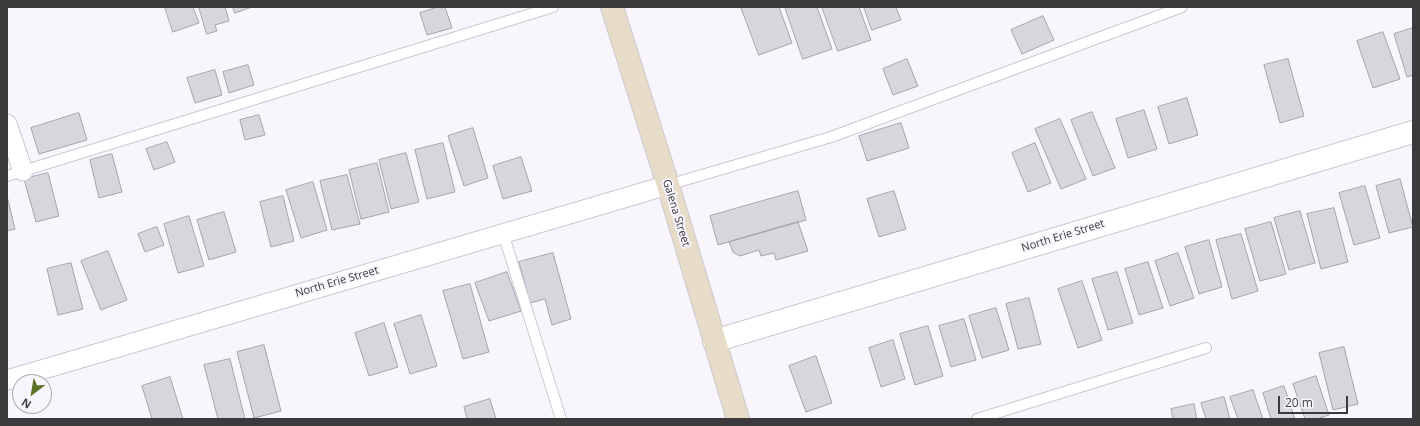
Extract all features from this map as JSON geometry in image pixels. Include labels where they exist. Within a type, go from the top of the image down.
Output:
[{"type":"main road","name":"Galena Street","points":[[612,7],[668,185],[714,340],[735,418]]},
{"type":"street","points":[[7,124],[15,174]]},
{"type":"street","name":"North Erie Street","points":[[714,340],[1413,132]]},
{"type":"street","name":"North Erie Street","points":[[7,380],[668,185]]},
{"type":"lane","points":[[15,174],[553,7]]},
{"type":"lane","points":[[668,185],[831,137],[1182,7]]},
{"type":"lane","points":[[503,233],[561,419]]},
{"type":"lane","points":[[977,419],[1206,348]]},
{"type":"building","points":[[165,7],[193,7],[199,23],[173,32]]},
{"type":"building","points":[[199,7],[225,7],[229,21],[215,25],[217,31],[207,34]]},
{"type":"building","points":[[233,7],[252,7],[235,13]]},
{"type":"building","points":[[438,7],[445,7],[452,28],[427,35],[420,13]]},
{"type":"building","points":[[741,7],[779,7],[792,43],[759,55]]},
{"type":"building","points":[[785,7],[817,7],[832,49],[803,59]]},
{"type":"building","points":[[822,7],[859,7],[871,40],[838,51]]},
{"type":"building","points":[[864,7],[896,7],[901,20],[872,30]]},
{"type":"building","points":[[1043,16],[1054,40],[1022,54],[1011,30]]},
{"type":"building","points":[[1413,28],[1413,75],[1407,77],[1394,34]]},
{"type":"building","points":[[1383,32],[1400,79],[1373,88],[1357,41]]},
{"type":"building","points":[[907,59],[918,86],[893,95],[883,69]]},
{"type":"building","points":[[1288,59],[1304,116],[1280,123],[1264,65]]},
{"type":"building","points":[[248,65],[254,85],[229,93],[223,72]]},
{"type":"building","points":[[215,70],[222,95],[195,103],[187,78]]},
{"type":"building","points":[[1187,98],[1198,135],[1169,144],[1158,107]]},
{"type":"building","points":[[1144,110],[1157,149],[1128,158],[1116,119]]},
{"type":"building","points":[[1092,112],[1115,168],[1093,176],[1071,120]]},
{"type":"building","points":[[79,113],[87,140],[39,154],[31,128]]},
{"type":"building","points":[[259,115],[265,135],[245,140],[240,120]]},
{"type":"building","points":[[1060,119],[1086,179],[1061,189],[1035,129]]},
{"type":"building","points":[[901,123],[909,148],[867,161],[859,136]]},
{"type":"building","points":[[473,128],[488,178],[464,186],[448,136]]},
{"type":"building","points":[[167,142],[175,162],[154,170],[146,149]]},
{"type":"building","points":[[443,143],[455,192],[427,199],[415,150]]},
{"type":"building","points":[[1035,143],[1051,183],[1028,192],[1012,153]]},
{"type":"building","points":[[406,153],[419,202],[391,209],[379,160]]},
{"type":"building","points":[[112,154],[122,192],[99,198],[90,160]]},
{"type":"building","points":[[521,157],[532,191],[503,199],[493,166]]},
{"type":"building","points":[[377,163],[389,212],[361,219],[349,170]]},
{"type":"building","points":[[48,173],[59,216],[36,222],[24,179]]},
{"type":"building","points":[[347,175],[360,224],[332,230],[320,181]]},
{"type":"building","points":[[1400,179],[1413,227],[1389,233],[1376,186]]},
{"type":"building","points":[[313,182],[327,230],[301,238],[286,190]]},
{"type":"building","points":[[1365,186],[1380,238],[1354,245],[1339,193]]},
{"type":"building","points":[[798,191],[806,220],[718,245],[710,216]]},
{"type":"building","points":[[894,191],[906,229],[879,237],[867,199]]},
{"type":"building","points":[[7,196],[15,229],[7,231]]},
{"type":"building","points":[[283,196],[294,241],[271,247],[260,202]]},
{"type":"building","points":[[1334,208],[1348,262],[1321,269],[1307,214]]},
{"type":"building","points":[[1300,211],[1315,263],[1289,270],[1274,218]]},
{"type":"building","points":[[224,212],[236,252],[209,260],[197,220]]},
{"type":"building","points":[[189,216],[204,266],[178,273],[164,224]]},
{"type":"building","points":[[798,222],[808,251],[776,260],[774,253],[761,256],[759,250],[740,256],[733,252],[729,242]]},
{"type":"building","points":[[1271,222],[1286,274],[1260,281],[1245,229]]},
{"type":"building","points":[[157,227],[164,245],[145,252],[138,234]]},
{"type":"building","points":[[1241,234],[1258,291],[1232,299],[1216,240]]},
{"type":"building","points":[[1209,240],[1222,287],[1199,294],[1185,247]]},
{"type":"building","points":[[108,251],[127,300],[101,310],[81,261]]},
{"type":"building","points":[[553,253],[571,319],[552,325],[545,299],[530,303],[519,262]]},
{"type":"building","points":[[1178,253],[1194,298],[1170,306],[1155,261]]},
{"type":"building","points":[[1148,262],[1163,308],[1139,315],[1125,269]]},
{"type":"building","points":[[71,263],[83,309],[58,315],[47,269]]},
{"type":"building","points":[[507,272],[521,311],[489,321],[475,283]]},
{"type":"building","points":[[1117,272],[1133,323],[1108,330],[1092,279]]},
{"type":"building","points":[[1082,281],[1102,340],[1078,348],[1058,289]]},
{"type":"building","points":[[470,284],[489,352],[463,359],[443,291]]},
{"type":"building","points":[[1029,298],[1041,344],[1018,349],[1006,304]]},
{"type":"building","points":[[996,308],[1009,350],[982,358],[969,316]]},
{"type":"building","points":[[421,315],[437,366],[410,374],[394,324]]},
{"type":"building","points":[[964,319],[976,360],[951,367],[939,326]]},
{"type":"building","points":[[384,323],[398,367],[369,376],[355,333]]},
{"type":"building","points":[[928,326],[943,376],[915,385],[900,334]]},
{"type":"building","points":[[893,340],[905,379],[881,387],[869,348]]},
{"type":"building","points":[[264,345],[281,411],[254,418],[237,352]]},
{"type":"building","points":[[1344,347],[1358,404],[1333,410],[1319,353]]},
{"type":"building","points":[[816,356],[832,403],[806,412],[789,366]]},
{"type":"building","points":[[230,359],[245,419],[218,419],[204,365]]},
{"type":"building","points":[[1316,376],[1329,415],[1317,419],[1305,419],[1293,384]]},
{"type":"building","points":[[170,377],[183,419],[152,419],[142,386]]},
{"type":"building","points":[[1284,386],[1295,419],[1271,419],[1263,393]]},
{"type":"building","points":[[1253,390],[1263,419],[1238,419],[1230,397]]},
{"type":"building","points":[[1224,397],[1230,419],[1206,419],[1201,403]]},
{"type":"building","points":[[490,399],[496,419],[467,419],[464,407]]},
{"type":"building","points":[[1194,404],[1197,419],[1173,419],[1171,409]]}]
